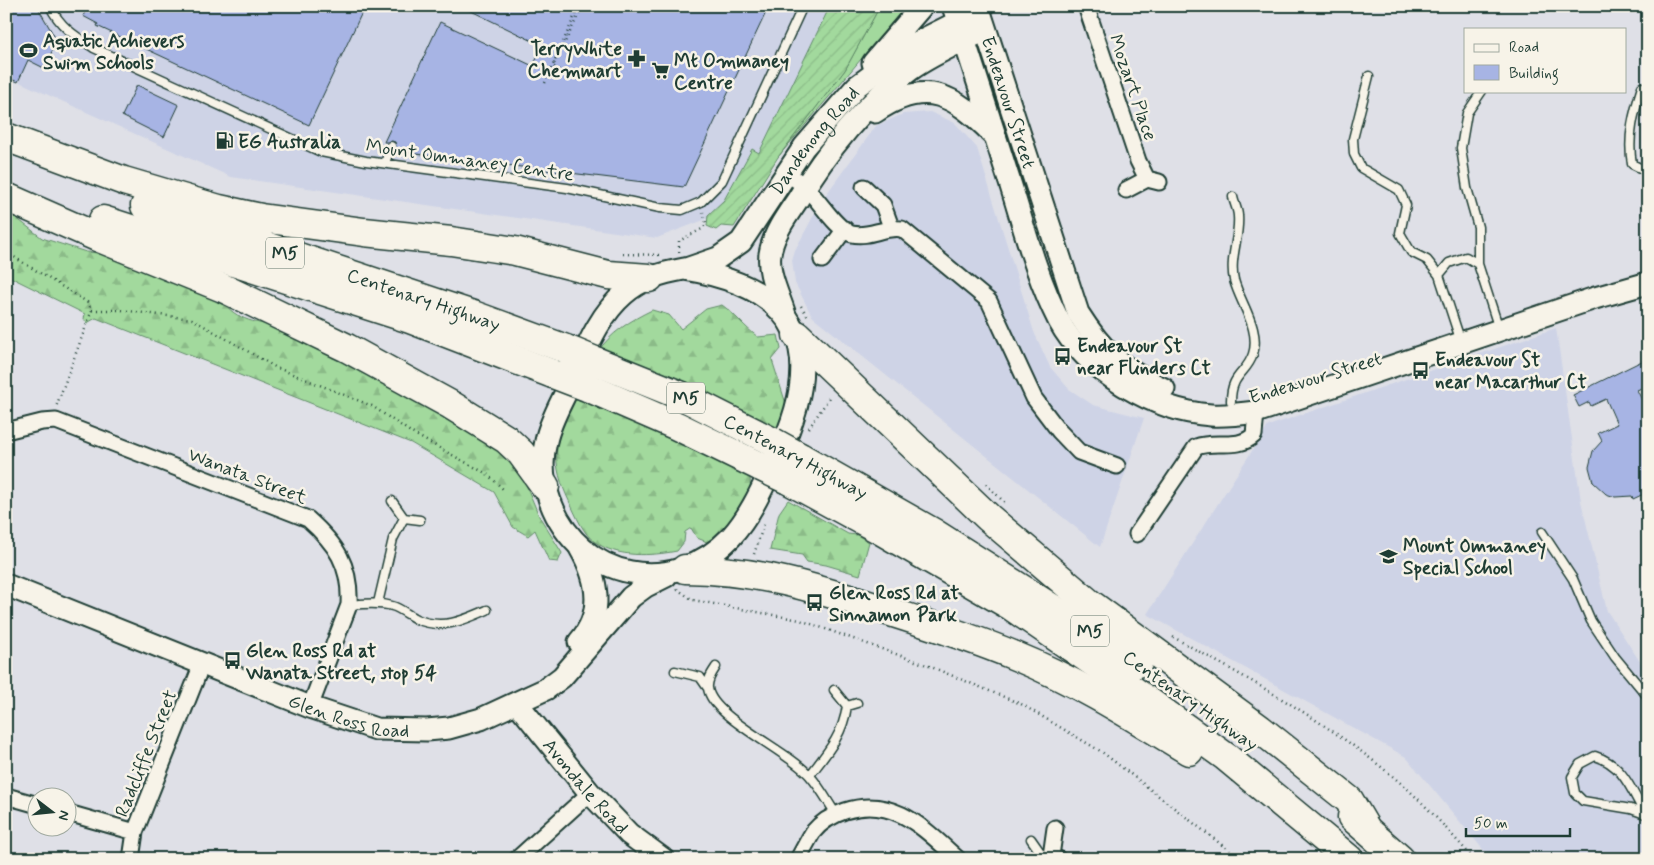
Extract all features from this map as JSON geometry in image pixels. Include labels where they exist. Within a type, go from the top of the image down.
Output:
[{"type":"highway","points":[[6,137],[124,181],[219,209],[261,218],[364,232],[452,241],[515,251],[608,275],[649,278]]},
{"type":"highway","name":"Centenary Highway","points":[[6,151],[48,170],[156,210],[473,315],[566,349],[682,396],[772,442],[794,468],[880,530],[1011,606],[1124,683],[1226,757],[1349,859]]},
{"type":"highway","name":"Centenary Highway","points":[[6,180],[137,232],[410,319],[587,387],[677,426],[761,467],[794,468],[927,528],[1150,671],[1310,783],[1365,827],[1400,859]]},
{"type":"highway","points":[[6,197],[97,237],[223,288],[363,357],[451,405],[506,439],[521,453],[545,486]]},
{"type":"highway","points":[[798,318],[989,518],[1124,630],[1252,723],[1349,800],[1365,827]]},
{"type":"highway","points":[[679,579],[734,572],[800,583],[987,645],[1049,671],[1133,716],[1233,781],[1256,782]]},
{"type":"main road","points":[[857,86],[877,58],[922,6]]},
{"type":"main road","name":"Dandenong Road","points":[[578,545],[558,519],[545,486],[543,462],[546,439],[603,318],[624,294],[678,262],[718,258],[741,242],[810,140],[857,86],[916,43],[960,28],[981,16]]},
{"type":"main road","name":"Endeavour Street","points":[[981,16],[1078,313],[1097,342],[1127,369],[1163,389],[1206,401],[1231,401],[1261,396],[1301,385],[1460,337]]},
{"type":"main road","name":"Dandenong Road","points":[[679,579],[718,548],[743,523],[788,434],[797,409],[802,385],[798,318],[771,268],[771,249],[778,230],[805,186],[846,132],[909,71],[931,56],[960,28]]},
{"type":"main road","name":"Endeavour Street","points":[[960,28],[1040,277],[1060,322],[1078,348],[1093,363],[1131,390],[1181,409],[1209,415],[1256,412],[1648,269]]},
{"type":"main road","points":[[846,132],[879,109],[900,98],[917,93],[933,94],[957,102],[995,137]]},
{"type":"main road","points":[[678,262],[736,281],[798,318]]},
{"type":"main road","name":"Endeavour Street","points":[[1497,324],[1648,282]]},
{"type":"main road","points":[[578,545],[610,566],[624,571],[679,579]]},
{"type":"main road","name":"Glen Ross Road","points":[[522,700],[581,640],[592,620],[597,600],[595,579],[578,545]]},
{"type":"main road","name":"Glen Ross Road","points":[[6,585],[310,707],[376,729],[427,730],[448,728],[481,719],[552,686],[638,591],[679,579]]},
{"type":"main road","name":"Avondale Road","points":[[522,700],[590,793],[629,834],[663,859]]},
{"type":"street","name":"Mozart Place","points":[[1086,6],[1138,161],[1153,181],[1126,190]]},
{"type":"street","points":[[786,174],[805,186],[850,234],[865,234],[891,227],[902,229],[989,301],[1034,398],[1058,431],[1079,452],[1117,466]]},
{"type":"street","points":[[864,187],[883,205],[891,227]]},
{"type":"street","points":[[822,260],[845,229]]},
{"type":"street","points":[[1137,534],[1178,469],[1196,447],[1205,443],[1229,445],[1246,442],[1254,435],[1256,412]]},
{"type":"street","name":"Wanata Street","points":[[7,428],[56,421],[308,520],[330,539],[346,569],[350,588],[349,604],[310,707]]},
{"type":"street","name":"Radcliffe Street","points":[[132,859],[135,832],[202,664]]},
{"type":"street","points":[[517,859],[590,793]]},
{"type":"street","points":[[6,796],[28,802]]},
{"type":"street","points":[[798,859],[814,831],[836,814],[857,808],[888,808],[920,826],[958,859]]},
{"type":"street","points":[[78,816],[135,832]]},
{"type":"street","points":[[1051,858],[1055,828]]},
{"type":"lane","name":"Mount Ommaney Centre","points":[[50,6],[59,23],[94,48],[321,152],[385,163],[567,188],[660,208],[682,210],[701,202],[722,181],[803,6]]},
{"type":"lane","points":[[1369,76],[1353,139],[1354,154],[1361,168],[1400,190],[1406,205],[1400,232],[1411,252],[1427,260],[1439,275],[1460,337]]},
{"type":"lane","points":[[1642,86],[1632,120],[1630,152],[1632,164],[1648,172]]},
{"type":"lane","points":[[1481,92],[1467,113],[1461,148],[1467,188],[1478,227],[1478,264],[1497,324]]},
{"type":"lane","points":[[385,163],[391,146]]},
{"type":"lane","points":[[1231,401],[1231,386],[1253,354],[1254,338],[1234,280],[1232,261],[1238,215],[1233,197]]},
{"type":"lane","points":[[1439,275],[1450,263],[1466,257],[1478,264]]},
{"type":"lane","points":[[392,501],[404,518],[420,520]]},
{"type":"lane","points":[[378,603],[393,539],[404,518]]},
{"type":"lane","points":[[1542,532],[1573,579],[1591,621],[1615,657],[1648,697]]},
{"type":"lane","points":[[349,604],[378,603],[394,606],[414,618],[430,624],[447,625],[487,610]]},
{"type":"lane","points":[[707,687],[709,678],[716,667]]},
{"type":"lane","points":[[675,671],[700,677],[707,687],[713,702],[722,712],[760,737],[810,775],[836,814]]},
{"type":"lane","points":[[834,690],[846,706]]},
{"type":"lane","points":[[846,706],[857,703]]},
{"type":"lane","points":[[810,775],[838,738],[846,706]]},
{"type":"lane","points":[[1595,756],[1608,760],[1622,771],[1646,815],[1630,809],[1583,801],[1576,793],[1572,777],[1580,764],[1595,756]]},
{"type":"lane","points":[[1031,839],[1051,858]]},
{"type":"path","points":[[553,66],[579,6]]},
{"type":"path","points":[[545,83],[583,6]]},
{"type":"path","points":[[553,66],[559,70]]},
{"type":"path","points":[[678,262],[680,254],[679,241],[702,229],[706,223],[701,202]]},
{"type":"path","points":[[6,252],[87,302],[92,310]]},
{"type":"path","points":[[626,254],[665,255]]},
{"type":"path","points":[[56,408],[92,310]]},
{"type":"path","points":[[92,310],[121,310],[192,319],[275,367],[372,406],[412,433],[486,474],[503,489]]},
{"type":"path","points":[[979,478],[1014,511]]},
{"type":"path","points":[[679,579],[693,600],[800,620],[924,664],[1021,704],[1102,752],[1240,859]]},
{"type":"path","points":[[1171,637],[1279,696],[1367,756],[1430,810],[1474,859]]},
{"type":"shaded area","name":"Mt Ommaney Centre","points":[[6,6],[901,6],[730,210],[657,238],[231,177],[6,76]]},
{"type":"shaded area","points":[[930,112],[955,123],[977,148],[1034,332],[1050,367],[1069,389],[1093,405],[1144,418],[1100,547],[812,316],[795,283],[792,260],[795,250],[822,200],[876,126],[903,114]]},
{"type":"shaded area","name":"Mount Ommaney Special School","points":[[1556,328],[1581,501],[1607,611],[1648,674],[1648,859],[1491,859],[1406,757],[1147,614],[1268,426]]},
{"type":"green space","points":[[830,6],[880,6],[845,70],[778,157],[734,227],[721,226],[716,230],[707,226],[708,215],[724,200],[752,149],[759,153]]},
{"type":"green space","points":[[880,6],[906,6],[778,157],[845,70]]},
{"type":"green space","points":[[6,210],[42,238],[86,252],[115,254],[222,300],[234,313],[241,317],[285,329],[310,340],[504,449],[524,480],[539,516],[562,553],[558,562],[549,561],[535,530],[528,536],[513,527],[494,492],[411,443],[96,318],[87,323],[84,319],[85,314],[6,275]]},
{"type":"green space","points":[[722,305],[758,337],[778,335],[781,349],[772,360],[787,407],[781,435],[597,353],[608,339],[622,328],[652,310],[669,315],[681,329],[706,309]]},
{"type":"green space","points":[[575,396],[750,473],[750,492],[747,500],[725,527],[712,539],[707,542],[697,538],[691,528],[685,532],[684,542],[677,551],[646,555],[624,553],[614,551],[595,542],[577,519],[559,476],[558,469],[558,441]]},
{"type":"green space","points":[[788,500],[848,534],[857,535],[869,542],[860,575],[826,565],[807,562],[802,555],[770,550],[779,513]]},
{"type":"building","name":"Aquatic Achievers Swim Schools","points":[[6,6],[37,6],[57,41],[44,68],[28,60],[18,82],[6,77]]},
{"type":"building","points":[[88,6],[365,6],[309,125],[97,26],[98,24],[83,16]]},
{"type":"building","points":[[461,6],[769,6],[684,187],[399,152],[396,150],[395,142],[384,142],[440,22],[533,66],[543,46]]},
{"type":"building","points":[[137,85],[179,105],[164,137],[122,116]]},
{"type":"building","points":[[1648,358],[1648,385],[1637,390],[1648,412],[1648,492],[1633,499],[1632,496],[1615,497],[1606,494],[1593,482],[1589,467],[1593,451],[1602,441],[1598,433],[1617,424],[1606,399],[1591,406],[1589,402],[1579,407],[1573,395]]},
{"type":"place","name":"Aquatic Achievers Swim Schools","points":[[29,51]]},
{"type":"place","name":"TerryWhite Chemmart","points":[[636,59]]},
{"type":"place","name":"Mt Ommaney Centre","points":[[660,71]]},
{"type":"place","name":"EG Australia","points":[[224,141]]},
{"type":"place","name":"Endeavour St near Flinders Ct","points":[[1063,356]]},
{"type":"place","name":"Endeavour St near Macarthur Ct","points":[[1421,370]]},
{"type":"place","name":"Mount Ommaney Special School","points":[[1389,556]]},
{"type":"place","name":"Glen Ross Rd at Sinnamon Park","points":[[815,603]]},
{"type":"place","name":"Glen Ross Rd at Wanata Street, stop 54","points":[[232,661]]}]
